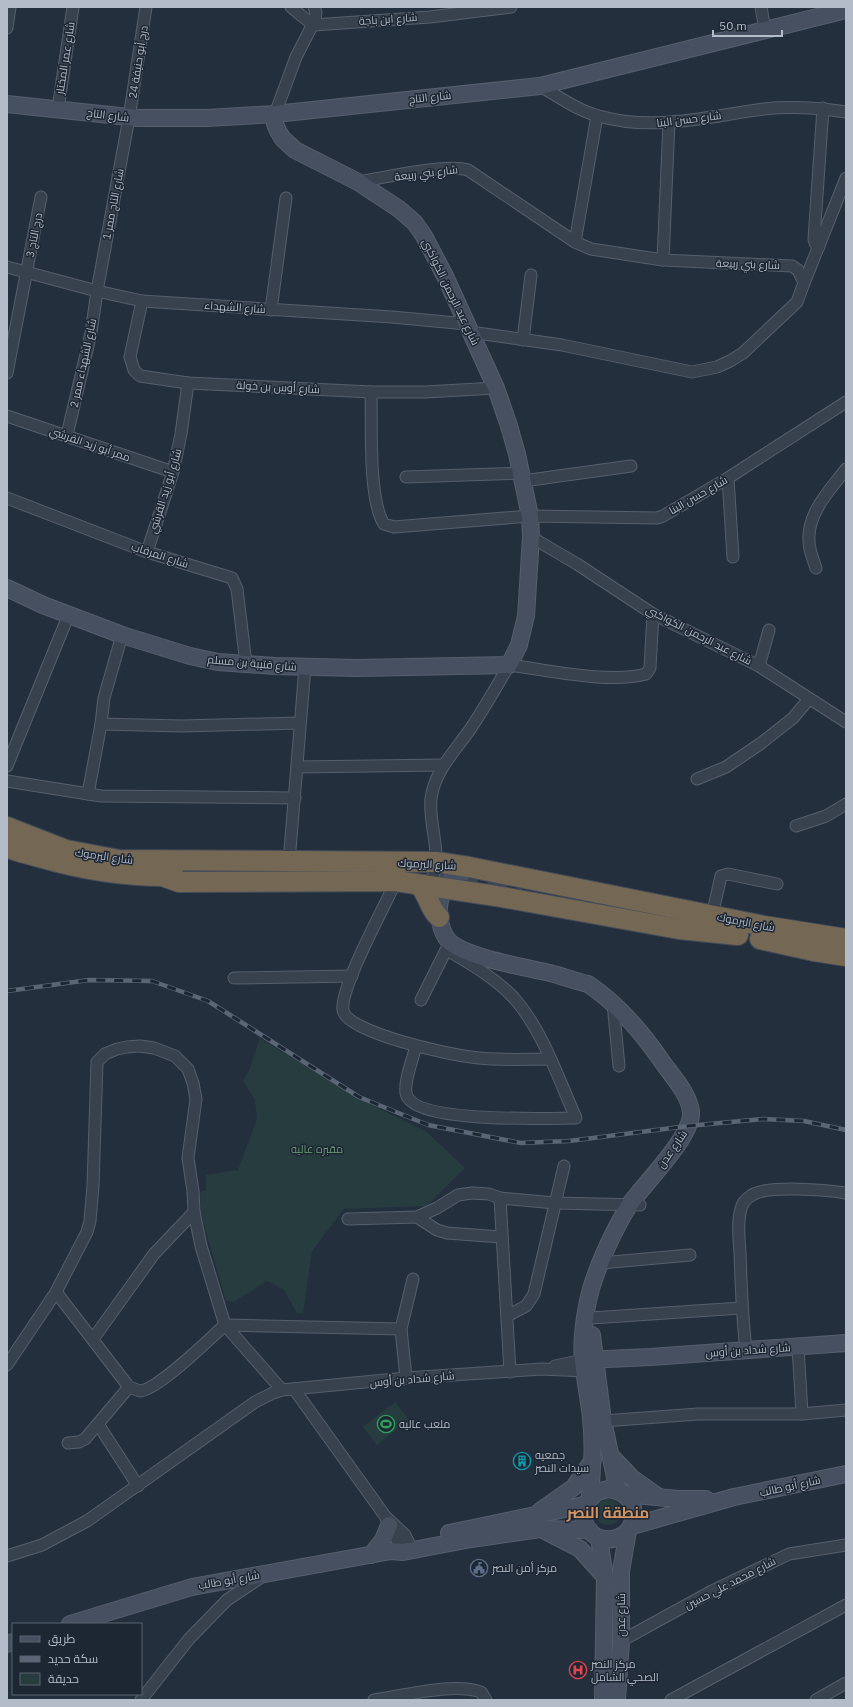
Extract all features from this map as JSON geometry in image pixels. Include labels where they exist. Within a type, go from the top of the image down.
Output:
[{"type":"highway","name":"شارع اليرموك","points":[[7,827],[66,850],[119,860],[288,862],[436,881],[469,866],[712,916],[846,939]]},
{"type":"highway","name":"شارع اليرموك","points":[[8,849],[89,870],[123,874],[162,876],[390,872],[436,881]]},
{"type":"highway","points":[[496,896],[495,885],[502,872]]},
{"type":"highway","points":[[162,876],[179,882],[436,881],[496,896],[672,928],[738,935]]},
{"type":"highway","points":[[436,881],[425,891],[433,911],[439,917]]},
{"type":"highway","name":"شارع اليرموك","points":[[521,890],[656,915],[738,935],[846,956]]},
{"type":"street","points":[[7,28],[10,7]]},
{"type":"street","name":"شارع عمر المختار","points":[[58,109],[73,7]]},
{"type":"street","name":"درج أبو حنيفة 24","points":[[129,118],[146,7]]},
{"type":"street","points":[[291,7],[313,25]]},
{"type":"street","points":[[275,114],[296,57],[313,25],[316,16],[314,7]]},
{"type":"street","name":"شارع ابن باجة","points":[[313,25],[437,16],[511,7]]},
{"type":"street","points":[[761,7],[765,30]]},
{"type":"street","name":"شارع التاج","points":[[7,104],[129,118],[207,118],[275,114],[540,86],[846,10]]},
{"type":"street","name":"شارع حسن البنا","points":[[540,86],[597,116],[612,120],[644,124],[766,109],[823,108],[846,112]]},
{"type":"street","points":[[819,247],[815,243],[814,239],[823,108]]},
{"type":"street","name":"شارع عبد الرحمن الكواكبي","points":[[275,114],[275,124],[278,131],[283,139],[295,150],[358,182],[399,209],[415,223],[424,236],[445,276],[496,388],[510,426],[522,477],[530,516],[531,537],[526,616],[519,645],[509,665]]},
{"type":"street","points":[[575,242],[597,116]]},
{"type":"street","name":"شارع التاج ممر 1","points":[[97,291],[129,118]]},
{"type":"street","points":[[663,260],[668,122]]},
{"type":"street","name":"شارع بني ربيعة","points":[[358,182],[446,168],[464,168],[575,242],[591,249],[663,260],[792,266],[798,270],[804,283]]},
{"type":"street","points":[[469,328],[523,340],[562,345],[692,372],[703,371],[730,361],[743,352],[797,302],[846,178]]},
{"type":"street","name":"درج التاج 3","points":[[7,373],[41,197]]},
{"type":"street","points":[[271,310],[286,198]]},
{"type":"street","name":"شارع الشهداء","points":[[7,267],[97,291],[142,301],[392,317],[469,328]]},
{"type":"street","points":[[523,340],[531,275]]},
{"type":"street","name":"شارع الشهداء ممر 2","points":[[67,436],[91,333],[97,291]]},
{"type":"street","name":"شارع أوس بن خولة","points":[[142,301],[130,357],[134,370],[140,376],[188,383],[372,392],[425,392],[496,388]]},
{"type":"street","name":"شارع أبو زيد القرشي","points":[[147,552],[173,472],[181,434],[188,383]]},
{"type":"street","points":[[372,392],[374,488],[378,512],[384,524],[394,527],[530,516]]},
{"type":"street","name":"شارع حسن البنا","points":[[530,516],[657,518],[663,516],[728,478],[846,402]]},
{"type":"street","name":"ممر أبو زيد القرشي","points":[[7,416],[173,472]]},
{"type":"street","points":[[406,477],[522,477],[631,466]]},
{"type":"street","points":[[816,568],[808,542],[811,522],[823,499],[846,469]]},
{"type":"street","points":[[728,478],[733,557]]},
{"type":"street","name":"شارع المرقاب","points":[[7,498],[147,552],[232,578],[237,589],[246,664]]},
{"type":"street","name":"شارع عبد الرحمن الكواكبي","points":[[531,537],[577,564],[653,614],[759,666],[846,722]]},
{"type":"street","name":"شارع قتيبة بن مسلم","points":[[8,590],[122,635],[190,656],[218,662],[305,667],[509,665]]},
{"type":"street","points":[[7,766],[69,614]]},
{"type":"street","points":[[421,1000],[450,943],[447,924],[447,909],[453,898],[436,881],[431,798],[444,764],[470,729],[509,665],[606,677],[646,674],[650,668],[653,614]]},
{"type":"street","points":[[759,666],[769,630]]},
{"type":"street","points":[[88,794],[101,724],[104,698],[122,635]]},
{"type":"street","points":[[288,862],[295,798],[305,667]]},
{"type":"street","points":[[697,779],[726,767],[760,744],[793,718],[809,699]]},
{"type":"street","points":[[101,724],[182,726],[300,723]]},
{"type":"street","points":[[297,767],[444,764]]},
{"type":"street","points":[[7,780],[108,796],[295,798]]},
{"type":"street","points":[[796,826],[826,816],[846,804]]},
{"type":"street","points":[[712,916],[721,876],[728,874],[777,884]]},
{"type":"street","points":[[396,881],[352,976],[343,1004],[344,1015],[371,1031],[416,1046],[470,1057],[550,1059]]},
{"type":"street","points":[[416,1046],[406,1094],[410,1101],[422,1108],[439,1113],[496,1119],[576,1118],[550,1059],[529,1018],[512,997],[450,943],[445,935],[439,917]]},
{"type":"street","name":"شارع عدن","points":[[450,943],[471,953],[588,984],[613,1003],[634,1025],[680,1088],[691,1111],[691,1118],[685,1132],[635,1205],[604,1262],[590,1292],[586,1312],[590,1365],[602,1421],[621,1492]]},
{"type":"street","name":"شارع عدن","points":[[450,943],[569,974],[598,984],[615,994],[630,1007],[669,1056],[695,1095],[699,1105],[701,1120],[696,1131],[659,1182],[635,1205]]},
{"type":"street","points":[[234,978],[352,976]]},
{"type":"street","points":[[613,1003],[619,1066]]},
{"type":"street","points":[[7,1365],[56,1292],[85,1235],[90,1221],[96,1128],[97,1062],[105,1054],[127,1047],[146,1047],[175,1056],[188,1068],[193,1082],[196,1099],[188,1150],[194,1212],[201,1246],[225,1325],[282,1390]]},
{"type":"street","points":[[507,1316],[526,1306],[534,1294],[564,1166]]},
{"type":"street","points":[[746,1349],[741,1308],[739,1228],[741,1208],[744,1203],[753,1194],[764,1190],[816,1190],[846,1193]]},
{"type":"street","points":[[348,1219],[417,1217],[437,1208],[458,1195],[481,1193],[500,1198],[555,1203],[635,1205]]},
{"type":"street","points":[[500,1198],[501,1237],[510,1372]]},
{"type":"street","points":[[93,1339],[154,1254],[194,1212]]},
{"type":"street","points":[[417,1217],[437,1230],[447,1233],[501,1237]]},
{"type":"street","points":[[604,1262],[690,1255]]},
{"type":"street","name":"شارع عدن","points":[[587,1501],[593,1460],[590,1365],[591,1318],[594,1294],[604,1262]]},
{"type":"street","points":[[406,1378],[401,1329],[413,1278]]},
{"type":"street","points":[[56,1292],[129,1387],[140,1391],[153,1386],[225,1325],[401,1329]]},
{"type":"street","points":[[591,1318],[741,1308]]},
{"type":"street","name":"شارع شداد بن أوس","points":[[7,1556],[42,1545],[68,1533],[108,1508],[255,1402],[282,1390],[406,1378],[510,1372],[590,1365],[651,1357],[746,1349],[846,1343]]},
{"type":"street","points":[[798,1346],[802,1414]]},
{"type":"street","points":[[68,1443],[79,1442],[85,1439],[129,1387]]},
{"type":"street","points":[[294,1389],[387,1520],[400,1529],[403,1548]]},
{"type":"street","points":[[602,1421],[698,1414],[802,1414],[846,1410]]},
{"type":"street","points":[[98,1424],[138,1486]]},
{"type":"street","points":[[611,1456],[632,1478],[659,1497]]},
{"type":"street","points":[[593,1460],[574,1487],[538,1521],[580,1549],[605,1577]]},
{"type":"street","name":"شارع أبو طالب","points":[[630,1528],[734,1497],[846,1474]]},
{"type":"street","points":[[608,1489],[621,1492],[632,1503],[634,1514],[630,1528],[620,1537],[610,1540],[594,1534],[584,1520],[587,1501],[597,1492],[608,1489]]},
{"type":"street","name":"شارع أبو طالب","points":[[621,1492],[684,1499],[734,1497]]},
{"type":"street","name":"شارع أبو طالب","points":[[73,1623],[192,1587],[403,1548],[471,1539],[538,1521],[587,1501]]},
{"type":"street","points":[[621,1571],[639,1533],[656,1519]]},
{"type":"street","points":[[371,1555],[383,1540],[387,1520]]},
{"type":"street","name":"شارع أبو طالب","points":[[538,1521],[594,1534]]},
{"type":"street","name":"شارع عدن","points":[[617,1700],[621,1641],[621,1571],[630,1528]]},
{"type":"street","name":"شارع عدن","points":[[594,1534],[605,1577],[603,1700]]},
{"type":"street","name":"شارع محمد علي حسين","points":[[621,1641],[712,1591],[789,1554],[846,1545]]},
{"type":"street","points":[[141,1700],[190,1639],[226,1600],[267,1574]]},
{"type":"street","points":[[671,1700],[846,1605]]},
{"type":"street","points":[[816,1700],[846,1683]]},
{"type":"street","points":[[374,1700],[446,1689],[465,1688],[481,1692],[486,1700]]},
{"type":"green space","name":"مقبره عاليه","points":[[260,1038],[328,1080],[382,1110],[427,1132],[465,1168],[426,1206],[344,1209],[312,1251],[303,1314],[297,1313],[284,1290],[267,1281],[234,1302],[226,1301],[201,1214],[200,1192],[206,1190],[206,1175],[238,1170],[257,1119],[255,1100],[243,1081],[250,1068]]},
{"type":"green space","name":"ملعب عاليه","points":[[395,1402],[409,1420],[377,1445],[363,1427]]},
{"type":"green space","points":[[608,1499],[617,1503],[621,1512],[617,1521],[608,1525],[599,1521],[595,1512],[599,1503]]},
{"type":"tunnel","points":[[428,875],[521,890]]},
{"type":"railway","points":[[7,991],[89,980],[152,981],[208,1001],[359,1097],[428,1125],[521,1143],[569,1141],[688,1126],[763,1119],[804,1121],[846,1130]]},
{"type":"place","name":"ملعب عاليه","points":[[386,1424]]},
{"type":"place","name":"جمعيه سيدات النصر","points":[[522,1461]]},
{"type":"place","name":"مركز أمن النصر","points":[[479,1568]]},
{"type":"place","name":"مركز النصر الصحي الشامل","points":[[578,1670]]},
{"type":"district","name":"منطقة النصر","points":[[608,1512]]}]
